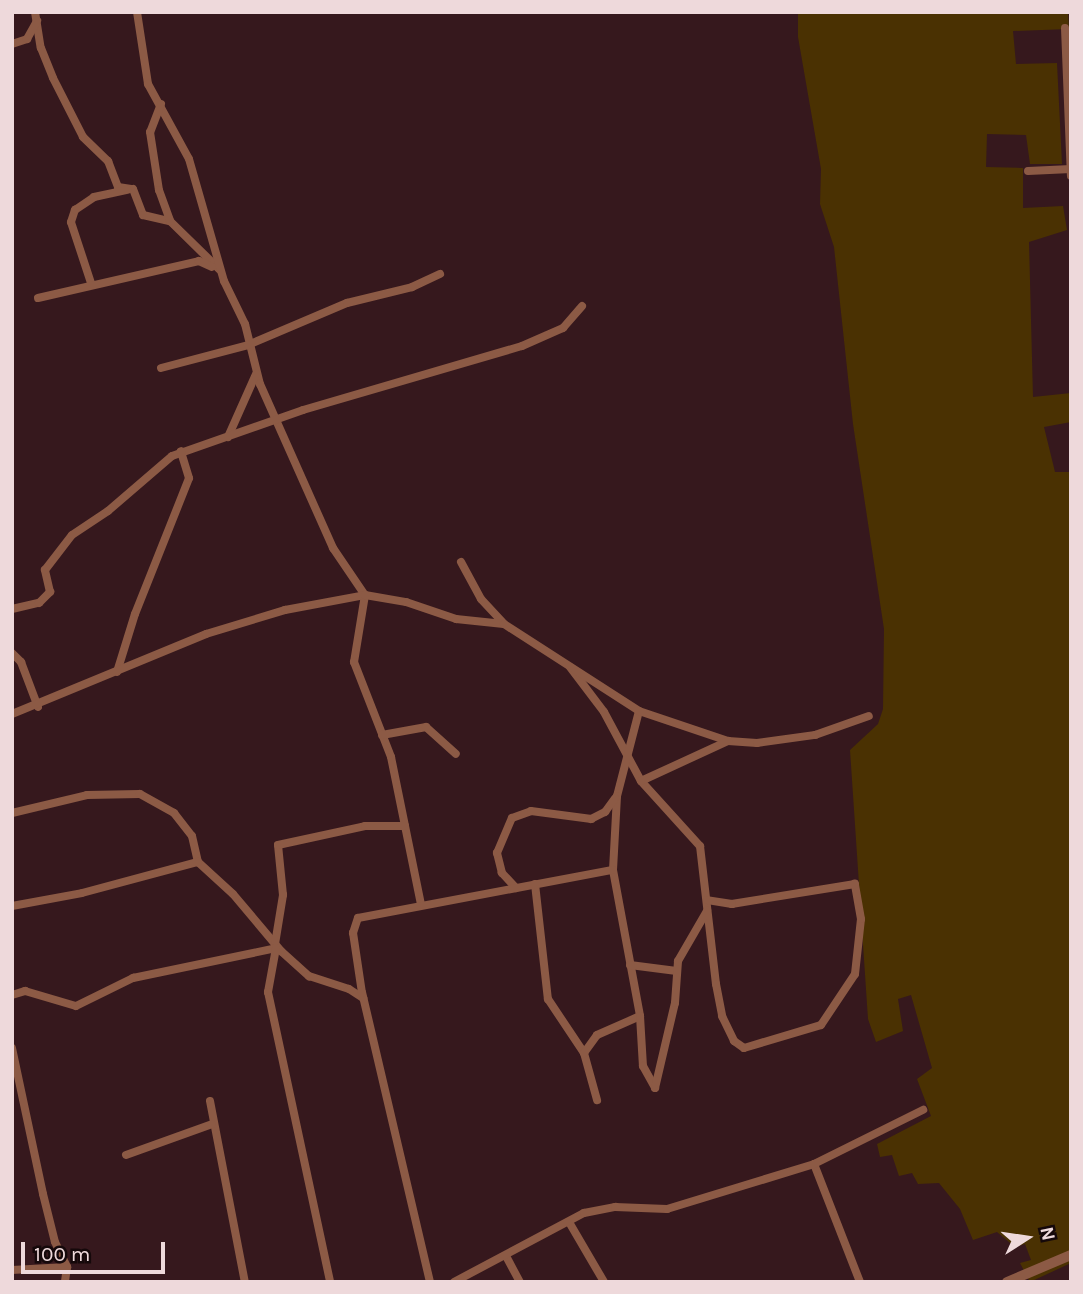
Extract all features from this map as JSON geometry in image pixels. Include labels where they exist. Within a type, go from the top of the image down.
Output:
[{"type":"street","points":[[137,12],[148,83],[188,159],[221,271],[241,312],[257,374],[333,548],[365,595],[354,662],[382,735],[421,905]]},
{"type":"street","points":[[12,44],[27,39],[36,16]]},
{"type":"street","points":[[36,16],[41,48],[78,126],[108,161],[118,187],[133,189]]},
{"type":"street","points":[[1065,28],[1071,176]]},
{"type":"street","points":[[161,104],[150,132],[159,190],[170,221],[221,271]]},
{"type":"street","points":[[1028,171],[1071,169]]},
{"type":"street","points":[[133,189],[143,215],[170,221]]},
{"type":"street","points":[[91,284],[71,222],[75,210],[94,197],[133,189]]},
{"type":"street","points":[[38,298],[199,261],[221,271]]},
{"type":"street","points":[[162,368],[248,345],[348,303],[412,287],[440,274]]},
{"type":"street","points":[[12,609],[39,603],[50,592],[45,570],[72,535],[108,511],[157,465],[181,452],[276,419],[522,346],[563,328],[582,306]]},
{"type":"street","points":[[228,437],[257,374]]},
{"type":"street","points":[[117,672],[135,614],[189,478],[181,452]]},
{"type":"street","points":[[461,562],[481,599],[504,624],[639,711],[728,741],[757,743],[806,736],[869,716]]},
{"type":"street","points":[[12,714],[38,707],[117,672],[242,623],[365,595],[406,602],[456,619],[504,624]]},
{"type":"street","points":[[12,653],[20,662],[38,707]]},
{"type":"street","points":[[567,663],[604,712],[626,760],[641,781],[699,846],[722,1016],[737,1044],[744,1048],[821,1025],[855,974],[861,919],[855,884],[732,904],[707,900]]},
{"type":"street","points":[[639,711],[617,796],[612,870],[640,1016],[643,1066],[655,1088],[675,1003],[677,971],[683,948],[707,911]]},
{"type":"street","points":[[382,735],[426,727],[456,754]]},
{"type":"street","points":[[641,781],[728,741]]},
{"type":"street","points":[[12,813],[87,795],[140,793],[174,813],[192,836],[198,862],[233,894],[275,944],[309,976],[349,989],[363,998]]},
{"type":"street","points":[[516,888],[502,873],[497,853],[512,818],[531,811],[592,819],[605,812],[617,796]]},
{"type":"street","points":[[275,944],[283,895],[278,845],[365,826],[405,826]]},
{"type":"street","points":[[12,906],[82,893],[198,862]]},
{"type":"street","points":[[430,1282],[363,998],[353,933],[358,918],[612,870]]},
{"type":"street","points":[[535,884],[548,999],[584,1052],[597,1100]]},
{"type":"street","points":[[12,995],[25,991],[76,1006],[133,978],[276,948],[268,992],[330,1282]]},
{"type":"street","points":[[630,965],[677,971]]},
{"type":"street","points":[[584,1052],[597,1035],[640,1016]]},
{"type":"street","points":[[12,1048],[55,1242],[67,1266],[65,1282]]},
{"type":"street","points":[[210,1101],[212,1124],[245,1282]]},
{"type":"street","points":[[454,1282],[569,1222],[615,1207],[667,1209],[814,1164],[923,1110]]},
{"type":"street","points":[[126,1155],[212,1124]]},
{"type":"street","points":[[814,1164],[860,1282]]},
{"type":"street","points":[[569,1222],[604,1282]]},
{"type":"street","points":[[1007,1282],[1071,1255]]},
{"type":"street","points":[[506,1256],[520,1282]]},
{"type":"street","points":[[12,1270],[67,1266]]},
{"type":"shaded area","points":[[798,12],[1068,12],[1069,29],[1013,31],[1016,64],[1057,63],[1062,164],[1030,164],[1026,135],[987,134],[986,167],[1023,168],[1023,208],[1063,206],[1067,230],[1029,242],[1033,397],[1071,393],[1071,422],[1044,427],[1055,472],[1071,472],[1071,1263],[1030,1282],[1020,1263],[1031,1260],[1025,1244],[1015,1247],[997,1232],[973,1240],[960,1209],[939,1183],[918,1184],[912,1173],[899,1176],[892,1155],[880,1157],[877,1144],[931,1116],[917,1079],[932,1068],[911,995],[898,999],[903,1031],[876,1042],[868,1019],[850,750],[878,724],[883,709],[884,629],[853,424],[834,247],[820,204],[821,169],[798,37]]}]
